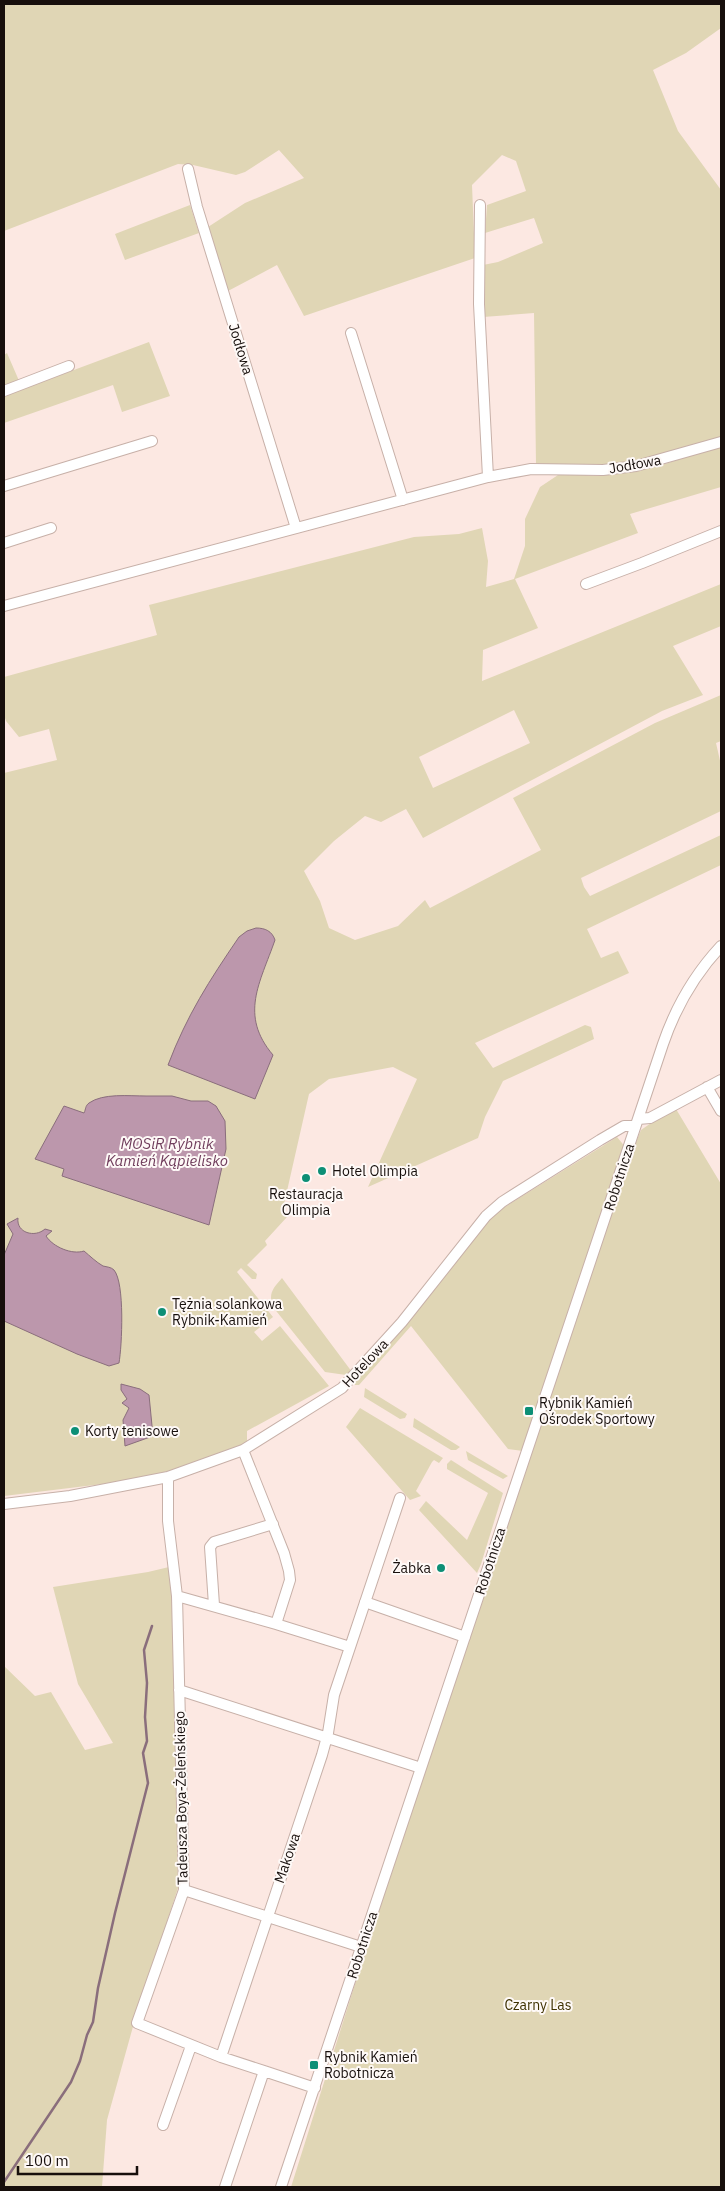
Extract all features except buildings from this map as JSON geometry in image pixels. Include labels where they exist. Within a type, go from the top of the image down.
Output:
[{"type":"street","name":"Jodłowa","points":[[188,169],[203,226],[296,528]]},
{"type":"street","points":[[480,205],[479,304],[488,477]]},
{"type":"street","points":[[351,333],[403,500]]},
{"type":"street","points":[[4,391],[69,366]]},
{"type":"street","points":[[4,486],[152,441]]},
{"type":"street","name":"Jodłowa","points":[[4,606],[488,477],[531,469],[603,470],[636,466],[721,442]]},
{"type":"street","points":[[4,543],[51,528]]},
{"type":"street","points":[[586,584],[642,564],[721,531]]},
{"type":"street","name":"Robotnicza","points":[[281,2187],[676,1008],[695,977],[721,946]]},
{"type":"street","name":"Hotelowa","points":[[4,1504],[70,1496],[168,1477],[243,1450],[342,1388],[402,1322],[486,1216],[502,1202],[600,1140],[626,1126],[650,1118],[721,1080]]},
{"type":"street","points":[[707,1087],[721,1111]]},
{"type":"street","points":[[243,1450],[287,1564],[290,1580],[276,1624]]},
{"type":"street","name":"Tadeusza Boya-Żeleńskiego","points":[[168,1477],[168,1521],[177,1596],[184,1890],[137,2023],[221,2057]]},
{"type":"street","name":"Makowa","points":[[221,2057],[311,1790],[327,1738],[334,1696],[400,1498]]},
{"type":"street","points":[[214,1605],[210,1547],[214,1542],[273,1524]]},
{"type":"street","points":[[177,1596],[214,1605],[350,1647]]},
{"type":"street","points":[[365,1602],[465,1637]]},
{"type":"street","points":[[179,1690],[421,1768]]},
{"type":"street","points":[[184,1890],[361,1947]]},
{"type":"street","points":[[163,2125],[191,2046]]},
{"type":"street","points":[[221,2057],[315,2088]]},
{"type":"street","points":[[225,2187],[264,2071]]},
{"type":"green space","points":[[4,4],[721,4],[721,28],[686,53],[653,70],[678,131],[721,190],[721,438],[647,460],[606,465],[536,465],[534,313],[483,317],[483,265],[498,262],[543,243],[534,218],[485,233],[487,205],[526,191],[516,161],[502,155],[472,185],[475,258],[304,316],[277,265],[228,291],[208,227],[245,203],[304,178],[279,150],[245,172],[236,175],[193,165],[178,164],[4,231]]},
{"type":"green space","points":[[190,205],[199,233],[125,260],[115,234]]},
{"type":"green space","points":[[149,342],[170,396],[122,412],[113,385],[4,423],[4,396]]},
{"type":"green space","points":[[7,353],[20,383],[4,389],[4,355]]},
{"type":"green space","points":[[721,445],[721,487],[630,514],[638,533],[515,579],[538,628],[483,650],[482,681],[721,584],[721,626],[673,646],[703,695],[662,711],[423,838],[406,809],[381,822],[365,816],[334,841],[304,871],[320,901],[329,928],[355,940],[398,926],[425,900],[430,908],[541,850],[513,798],[655,723],[721,695],[721,741],[716,743],[721,765],[721,811],[581,878],[590,896],[721,835],[721,865],[587,929],[601,958],[618,951],[629,973],[475,1043],[493,1068],[585,1025],[591,1027],[594,1039],[503,1081],[485,1117],[478,1138],[368,1187],[417,1079],[393,1067],[329,1079],[309,1094],[282,1213],[287,1217],[265,1241],[267,1245],[247,1265],[257,1274],[256,1279],[252,1279],[241,1268],[237,1272],[273,1317],[254,1332],[262,1341],[280,1326],[329,1386],[247,1431],[247,1443],[182,1468],[119,1482],[4,1496],[4,773],[57,760],[49,729],[19,737],[6,721],[4,715],[4,677],[157,635],[149,605],[414,537],[459,534],[482,528],[488,561],[486,587],[514,579],[525,546],[525,519],[540,487],[561,473],[597,476],[665,464]],"holes":[[[514,710],[530,743],[433,788],[419,757]]]},
{"type":"green space","name":"Czarny Las","points":[[676,1109],[721,1184],[721,2187],[291,2187],[523,1451],[508,1449],[411,1326],[359,1385],[355,1385],[353,1382],[485,1223],[503,1208],[617,1137],[631,1154],[641,1130],[654,1121],[655,1118]]},
{"type":"green space","points":[[282,1278],[352,1372],[346,1375],[325,1372],[273,1307],[272,1291]]},
{"type":"green space","points":[[365,1388],[407,1414],[405,1418],[400,1419],[364,1397]]},
{"type":"green space","points":[[360,1408],[443,1458],[439,1463],[434,1460],[432,1462],[416,1491],[421,1496],[410,1500],[346,1427]]},
{"type":"green space","points":[[414,1418],[460,1447],[456,1450],[451,1450],[413,1427]]},
{"type":"green space","points":[[466,1451],[508,1476],[503,1479],[468,1460]]},
{"type":"green space","points":[[451,1460],[503,1493],[477,1573],[419,1510],[426,1501],[467,1540],[488,1493],[447,1469],[447,1464]]},
{"type":"green space","points":[[169,1567],[173,1597],[178,1888],[134,2023],[107,2120],[102,2187],[4,2187],[4,1666],[35,1696],[51,1692],[85,1750],[113,1743],[78,1684],[53,1587]]},
{"type":"water","points":[[256,928],[268,931],[275,940],[259,985],[255,1012],[257,1026],[263,1040],[273,1055],[255,1099],[168,1065],[191,1014],[218,969],[239,937],[247,931]]},
{"type":"water","name":"MOSiR Rybnik Kamień Kąpielisko","points":[[116,1096],[172,1096],[191,1101],[208,1101],[216,1106],[225,1121],[226,1149],[209,1225],[62,1176],[64,1169],[35,1159],[64,1106],[84,1113],[89,1103],[101,1098]]},
{"type":"water","points":[[18,1218],[18,1223],[23,1230],[32,1233],[41,1232],[45,1229],[52,1231],[46,1236],[53,1244],[69,1251],[84,1251],[103,1266],[114,1270],[120,1288],[121,1301],[122,1330],[119,1363],[109,1366],[77,1354],[4,1321],[4,1255],[13,1234],[7,1224]]},
{"type":"water","points":[[121,1384],[140,1389],[149,1395],[153,1436],[125,1446],[123,1420],[129,1408],[122,1403],[127,1399],[121,1390]]},
{"type":"waterway","points":[[4,2182],[71,2082],[93,2022],[98,1988],[115,1913],[148,1783],[143,1753],[147,1741],[145,1717],[147,1683],[144,1650],[152,1626]]},
{"type":"place","name":"Hotel Olimpia","points":[[322,1171]]},
{"type":"place","name":"Restauracja Olimpia","points":[[306,1178]]},
{"type":"place","name":"Tężnia solankowa Rybnik-Kamień","points":[[162,1312]]},
{"type":"place","name":"Rybnik Kamień Ośrodek Sportowy","points":[[529,1411]]},
{"type":"place","name":"Korty tenisowe","points":[[75,1431]]},
{"type":"place","name":"Żabka","points":[[441,1568]]},
{"type":"place","name":"Rybnik Kamień Robotnicza","points":[[314,2065]]}]
